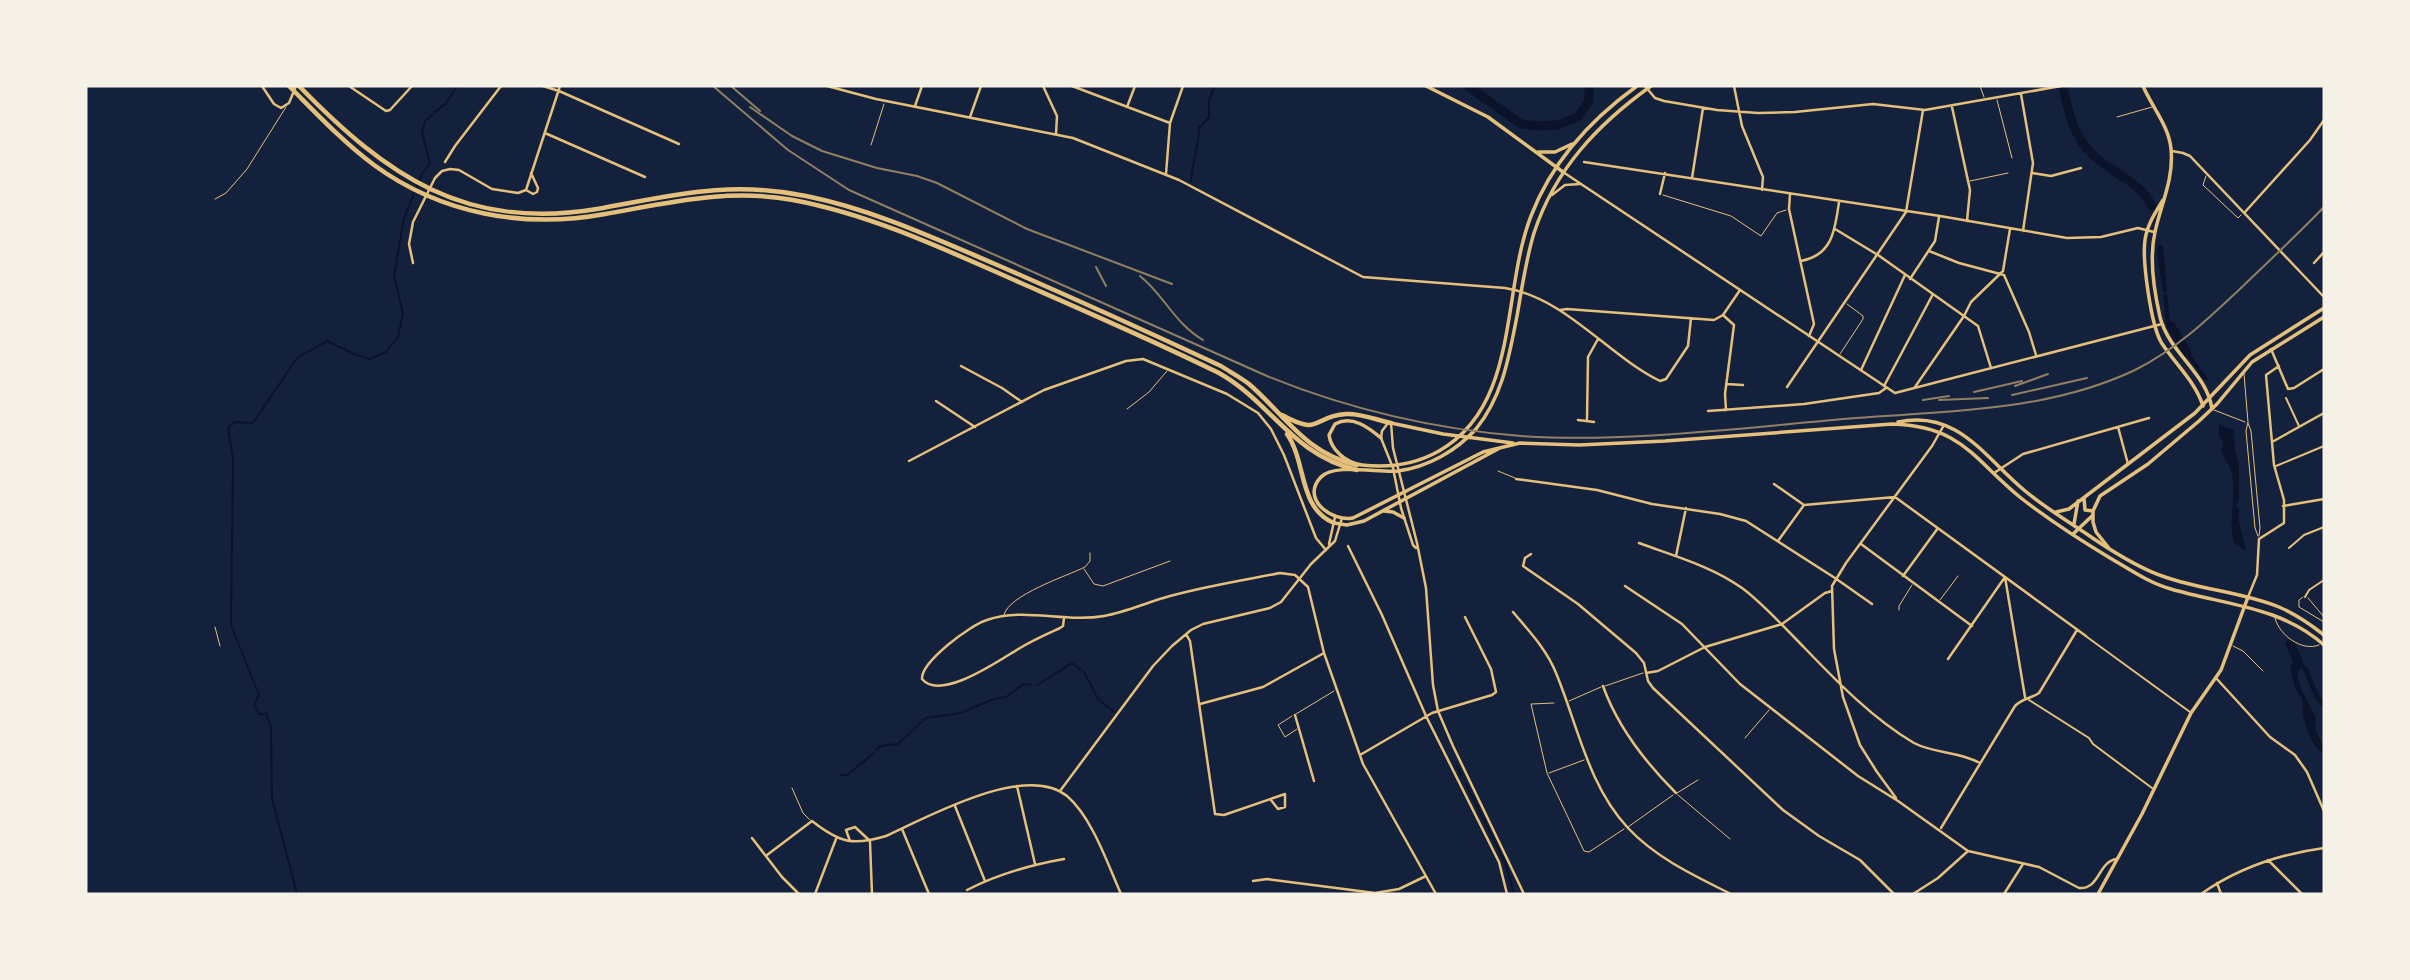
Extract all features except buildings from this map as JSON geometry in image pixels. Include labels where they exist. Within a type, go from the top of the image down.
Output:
[{"type":"highway","points":[[289,86],[361,155],[405,185],[455,206],[506,218],[556,220],[693,198],[731,195],[774,197],[837,210],[891,229],[984,267],[1210,368],[1248,393],[1301,443],[1320,457],[1357,467]]},
{"type":"highway","points":[[298,86],[365,149],[409,179],[457,200],[503,211],[557,214],[680,193],[745,189],[793,193],[885,219],[1195,353],[1248,384],[1317,449],[1357,467]]},
{"type":"highway","points":[[1278,413],[1307,426],[1349,414],[1389,423]]},
{"type":"highway","points":[[1281,425],[1296,450],[1310,501],[1318,514],[1335,520]]},
{"type":"main road","points":[[1426,86],[1480,113],[1563,172]]},
{"type":"main road","points":[[1500,447],[1359,523],[1341,524],[1317,503],[1317,483],[1330,471],[1409,463],[1442,449],[1463,434],[1480,414],[1494,386],[1527,226],[1539,198],[1572,145],[1597,118],[1637,86]]},
{"type":"main road","points":[[2143,86],[2166,131],[2171,152],[2171,169],[2155,232],[2153,258],[2162,324],[2201,381],[2210,398],[2212,409]]},
{"type":"main road","points":[[1381,438],[1370,429],[1347,420],[1335,424],[1329,435],[1333,448],[1357,467],[1382,472],[1410,469],[1446,454],[1467,438],[1487,414],[1506,369],[1532,241],[1549,198],[1578,151],[1602,124],[1648,87]]},
{"type":"main road","points":[[1536,152],[1555,152],[1572,145]]},
{"type":"main road","points":[[2166,196],[2148,230],[2145,251],[2155,326],[2168,353],[2196,388],[2205,404],[2212,409]]},
{"type":"main road","points":[[2056,512],[2069,509],[2205,404],[2250,355],[2324,308]]},
{"type":"main road","points":[[2073,534],[2092,513],[2102,494],[2148,464],[2212,409],[2244,370],[2271,349],[2324,317]]},
{"type":"main road","points":[[1389,423],[1443,434],[1520,443],[1579,445],[1654,442],[1918,420],[1944,425],[1970,440],[2021,488],[2108,547],[2161,576],[2248,597],[2288,611],[2324,635]]},
{"type":"main road","points":[[1892,424],[1924,426],[1941,432],[1962,445],[2024,501],[2073,534],[2162,586],[2245,605],[2275,615],[2291,622],[2323,644]]},
{"type":"main road","points":[[1335,520],[1357,516],[1477,454],[1520,443]]},
{"type":"main road","points":[[2084,498],[2085,510],[2092,513]]},
{"type":"main road","points":[[2073,534],[2078,501]]},
{"type":"main road","points":[[1382,511],[1393,512],[1404,518]]},
{"type":"main road","points":[[2092,513],[2096,532],[2108,547]]},
{"type":"main road","points":[[2098,894],[2191,713],[2216,678],[2248,597]]},
{"type":"street","points":[[262,86],[274,104],[281,108],[287,105],[298,86]]},
{"type":"street","points":[[349,86],[386,111],[412,86]]},
{"type":"street","points":[[445,162],[501,86]]},
{"type":"street","points":[[543,86],[678,144]]},
{"type":"street","points":[[526,190],[561,86]]},
{"type":"street","points":[[828,86],[885,101],[1081,141],[1166,174],[1360,275],[1513,289],[1559,310],[1662,382],[1688,346],[1691,318]]},
{"type":"street","points":[[915,107],[922,86]]},
{"type":"street","points":[[970,117],[981,86]]},
{"type":"street","points":[[1043,86],[1058,121],[1056,134]]},
{"type":"street","points":[[1072,86],[1084,88],[1170,123]]},
{"type":"street","points":[[1127,107],[1135,86]]},
{"type":"street","points":[[1166,174],[1170,123],[1183,86]]},
{"type":"street","points":[[1734,86],[1738,112],[1763,177],[1762,190]]},
{"type":"street","points":[[1648,87],[1660,100],[1703,108],[1792,113],[1873,104],[1923,110],[2059,86]]},
{"type":"street","points":[[2021,94],[2031,149],[2032,173],[2023,231]]},
{"type":"street","points":[[1952,106],[1968,181],[1968,221]]},
{"type":"street","points":[[1692,178],[1703,108]]},
{"type":"street","points":[[1787,387],[1906,212],[1923,110]]},
{"type":"street","points":[[2245,212],[2310,140],[2324,120]]},
{"type":"street","points":[[545,133],[645,177]]},
{"type":"street","points":[[2171,152],[2186,154],[2245,212],[2324,297]]},
{"type":"street","points":[[1584,162],[2076,238],[2101,237],[2133,229],[2155,232]]},
{"type":"street","points":[[2032,173],[2051,176],[2081,168]]},
{"type":"street","points":[[413,263],[409,244],[413,222],[438,174],[456,169],[492,189],[518,193],[526,190]]},
{"type":"street","points":[[1563,172],[1897,393],[2162,324]]},
{"type":"street","points":[[526,190],[533,194],[538,190],[531,173]]},
{"type":"street","points":[[1660,194],[1665,173]]},
{"type":"street","points":[[1549,198],[1564,185],[1583,185]]},
{"type":"street","points":[[1790,194],[1789,209],[1814,324],[1809,336]]},
{"type":"street","points":[[1800,261],[1819,255],[1835,229],[1839,202]]},
{"type":"street","points":[[1910,279],[1935,241],[1940,216]]},
{"type":"street","points":[[1835,229],[1878,255],[1981,329],[1991,368]]},
{"type":"street","points":[[1914,389],[1971,302],[2001,273],[2010,229]]},
{"type":"street","points":[[1930,251],[1967,266],[2001,273],[2029,331],[2036,355]]},
{"type":"street","points":[[2315,263],[2324,252]]},
{"type":"street","points":[[1861,370],[1906,275]]},
{"type":"street","points":[[1559,310],[1714,320],[1723,315],[1741,289]]},
{"type":"street","points":[[1708,411],[1804,404],[1879,393],[1885,387],[1933,294]]},
{"type":"street","points":[[1723,315],[1734,325],[1726,384],[1726,410]]},
{"type":"street","points":[[1587,419],[1588,359],[1598,339]]},
{"type":"street","points":[[2271,349],[2288,389],[2324,369]]},
{"type":"street","points":[[909,461],[1050,387],[1132,359],[1143,359],[1242,402],[1264,420],[1283,455],[1316,538],[1326,550]]},
{"type":"street","points":[[961,366],[1022,402]]},
{"type":"street","points":[[2248,597],[2257,575],[2259,539],[2284,523],[2284,495],[2280,490],[2272,442],[2266,375],[2279,366]]},
{"type":"street","points":[[1726,384],[1743,384]]},
{"type":"street","points":[[2286,398],[2299,427]]},
{"type":"street","points":[[936,401],[975,427]]},
{"type":"street","points":[[2272,442],[2324,414]]},
{"type":"street","points":[[1994,473],[2023,454],[2149,418]]},
{"type":"street","points":[[1578,419],[1594,422]]},
{"type":"street","points":[[1389,423],[1382,431],[1381,438],[1401,492]]},
{"type":"street","points":[[1389,423],[1404,518],[1416,548]]},
{"type":"street","points":[[1898,801],[1860,745],[1840,684],[1832,628],[1832,591],[1835,578],[1944,425]]},
{"type":"street","points":[[2118,427],[2127,464]]},
{"type":"street","points":[[2276,466],[2324,446]]},
{"type":"street","points":[[1516,479],[1556,483],[1746,522],[1872,604]]},
{"type":"street","points":[[1774,484],[1804,505],[1895,497],[2077,630],[2088,634],[2191,713]]},
{"type":"street","points":[[2283,506],[2324,499]]},
{"type":"street","points":[[1402,500],[1417,543],[1426,587],[1433,685],[1438,711],[1524,894]]},
{"type":"street","points":[[1778,541],[1804,505]]},
{"type":"street","points":[[1676,556],[1686,508]]},
{"type":"street","points":[[1329,545],[1335,541],[1342,518]]},
{"type":"street","points":[[1060,792],[1153,666],[1186,634],[1203,624],[1277,604],[1287,597],[1308,567],[1326,550],[1335,520]]},
{"type":"street","points":[[2289,548],[2304,535],[2324,527]]},
{"type":"street","points":[[1903,576],[1938,528]]},
{"type":"street","points":[[1639,543],[1696,564],[1735,584],[1782,624],[1840,684],[1914,743],[1935,750],[1958,753],[1980,763]]},
{"type":"street","points":[[1861,544],[1972,626]]},
{"type":"street","points":[[1348,546],[1382,615],[1426,716],[1499,862],[1507,894]]},
{"type":"street","points":[[1531,554],[1525,558],[1523,566],[1578,604],[1636,653],[1644,663],[1653,688],[1783,810],[1819,836],[1860,860],[1895,894]]},
{"type":"street","points":[[1064,618],[1061,627],[977,673],[939,686],[931,686],[924,682],[921,676],[929,663],[986,620],[1032,615],[1085,618],[1112,614],[1178,594],[1280,573],[1291,573],[1301,579],[1310,593],[1324,653],[1360,755],[1436,894]]},
{"type":"street","points":[[1948,659],[2005,577]]},
{"type":"street","points":[[2005,577],[2025,697],[2089,738],[2093,744],[2154,789]]},
{"type":"street","points":[[2305,597],[2309,590],[2324,580]]},
{"type":"street","points":[[1625,586],[1682,624],[1740,684],[1858,776],[1941,830],[1968,851],[2039,867],[2085,889],[2092,885],[2107,863],[2118,859]]},
{"type":"street","points":[[1646,673],[1658,671],[1705,648],[1782,624],[1825,593],[1832,591]]},
{"type":"street","points":[[1513,612],[1535,638],[1555,670],[1586,759],[1605,797],[1627,827],[1645,844],[1678,867],[1731,894]]},
{"type":"street","points":[[1360,755],[1426,716],[1496,692],[1491,669],[1465,617]]},
{"type":"street","points":[[1941,830],[2015,706],[2025,697],[2039,693],[2077,630]]},
{"type":"street","points":[[1186,634],[1190,641],[1216,815],[1224,815],[1285,794],[1287,800],[1285,807],[1278,808],[1270,800]]},
{"type":"street","points":[[1200,704],[1265,686],[1324,653]]},
{"type":"street","points":[[2216,678],[2270,737],[2295,755],[2307,772],[2324,811]]},
{"type":"street","points":[[1603,687],[1621,725],[1641,754],[1676,793]]},
{"type":"street","points":[[1295,715],[1314,780]]},
{"type":"street","points":[[1459,781],[1468,776]]},
{"type":"street","points":[[1017,786],[1035,864]]},
{"type":"street","points":[[767,855],[812,821],[836,838],[850,842],[870,841],[993,791],[1017,786],[1045,786],[1071,800],[1089,826],[1121,894]]},
{"type":"street","points":[[955,806],[985,881]]},
{"type":"street","points":[[850,842],[846,833],[849,827],[859,829],[870,841],[872,894]]},
{"type":"street","points":[[902,829],[929,894]]},
{"type":"street","points":[[752,838],[799,894]]},
{"type":"street","points":[[815,894],[836,838]]},
{"type":"street","points":[[2201,894],[2217,883],[2268,860],[2324,848]]},
{"type":"street","points":[[1913,894],[1938,878],[1968,851]]},
{"type":"street","points":[[967,890],[1035,864],[1064,859]]},
{"type":"street","points":[[2268,860],[2302,894]]},
{"type":"street","points":[[2004,894],[2023,863]]},
{"type":"street","points":[[1253,881],[1275,880],[1374,893],[1399,889],[1426,876]]},
{"type":"street","points":[[2217,883],[2221,894]]},
{"type":"lane","points":[[1980,86],[1985,99]]},
{"type":"lane","points":[[1997,98],[2012,158]]},
{"type":"lane","points":[[871,145],[885,101]]},
{"type":"lane","points":[[215,200],[226,193],[247,169],[287,105]]},
{"type":"lane","points":[[2117,117],[2154,107]]},
{"type":"lane","points":[[1968,181],[2008,173]]},
{"type":"lane","points":[[2207,174],[2203,185],[2238,218],[2245,212]]},
{"type":"lane","points":[[1660,194],[1731,216],[1761,236],[1777,214],[1789,209]]},
{"type":"lane","points":[[1839,356],[1863,319],[1863,316],[1845,303]]},
{"type":"lane","points":[[2250,355],[2244,370],[2259,539]]},
{"type":"lane","points":[[1127,409],[1149,392],[1169,369]]},
{"type":"lane","points":[[2286,398],[2288,389]]},
{"type":"lane","points":[[2212,409],[2237,421],[2248,422]]},
{"type":"lane","points":[[2248,422],[2246,431],[2252,497],[2255,528],[2259,539]]},
{"type":"lane","points":[[1498,471],[1516,479]]},
{"type":"lane","points":[[1004,617],[1006,608],[1030,592],[1083,568],[1089,563],[1090,554]]},
{"type":"lane","points":[[1083,568],[1094,584],[1103,586],[1170,561]]},
{"type":"lane","points":[[1939,602],[1958,576]]},
{"type":"lane","points":[[1899,610],[1913,583]]},
{"type":"lane","points":[[2324,617],[2305,597],[2299,600],[2298,607],[2324,622]]},
{"type":"lane","points":[[2275,615],[2278,626],[2292,641],[2312,647],[2323,644]]},
{"type":"lane","points":[[215,627],[220,646]]},
{"type":"lane","points":[[2231,645],[2243,651],[2263,671]]},
{"type":"lane","points":[[1566,702],[1639,673],[1646,673]]},
{"type":"lane","points":[[1298,729],[1285,737],[1278,725],[1336,690]]},
{"type":"lane","points":[[1553,703],[1531,704],[1547,774],[1586,853],[1698,780]]},
{"type":"lane","points":[[1745,738],[1771,707]]},
{"type":"lane","points":[[1547,774],[1586,759]]},
{"type":"lane","points":[[792,788],[803,813],[812,821]]},
{"type":"lane","points":[[1676,793],[1730,839]]},
{"type":"water","points":[[2158,245],[2163,245],[2167,292],[2163,293],[2157,251]]},
{"type":"water","points":[[2163,294],[2167,294],[2170,321],[2177,333],[2173,336],[2166,323]]},
{"type":"water","points":[[2184,342],[2209,380],[2204,380],[2179,345]]},
{"type":"water","points":[[2219,424],[2234,430],[2239,464],[2239,498],[2236,506],[2240,511],[2238,517],[2246,551],[2234,543],[2233,481],[2220,450],[2223,447],[2222,439],[2219,439]]},
{"type":"water","points":[[2300,658],[2308,672],[2298,668],[2299,681],[2315,716],[2316,731],[2324,754],[2307,730],[2303,700],[2293,679],[2292,663],[2294,659]]},
{"type":"waterway","points":[[297,894],[272,798],[271,726],[266,713],[260,715],[254,705],[259,695],[231,625],[233,459],[228,428],[235,422],[253,423],[297,358],[327,341],[370,359],[386,352],[398,337],[403,313],[394,276],[404,218],[422,174],[430,164],[422,132],[425,121],[447,102],[457,86]]},
{"type":"waterway","points":[[1191,181],[1199,128],[1209,117],[1209,100],[1215,86]]},
{"type":"waterway","points":[[1468,86],[1521,124],[1538,126],[1557,125],[1578,117],[1589,101],[1589,86]]},
{"type":"waterway","points":[[2063,86],[2067,105],[2081,141],[2101,162],[2140,190],[2152,206]]},
{"type":"waterway","points":[[2171,326],[2187,353]]},
{"type":"waterway","points":[[2290,644],[2298,661],[2295,669]]},
{"type":"waterway","points":[[1037,685],[1072,663],[1084,672],[1098,699],[1114,712]]},
{"type":"waterway","points":[[2305,668],[2317,697],[2324,705]]},
{"type":"waterway","points":[[876,750],[880,746],[898,744],[926,718],[961,713],[1008,696],[1023,684],[1032,685]]},
{"type":"waterway","points":[[840,775],[847,775],[873,754]]},
{"type":"waterway","points":[[1457,766],[1461,775]]},
{"type":"waterway","points":[[1466,784],[1505,862],[1514,894]]},
{"type":"railway","points":[[713,86],[788,150],[849,190],[1267,376],[1328,398],[1391,416],[1521,436],[1562,438],[1688,433],[1963,411],[2068,394],[2135,370],[2179,343],[2324,207]]},
{"type":"railway","points":[[731,86],[760,111]]},
{"type":"railway","points":[[750,107],[792,136],[822,151],[937,183],[1027,229],[1172,284]]},
{"type":"railway","points":[[1096,267],[1106,286]]},
{"type":"railway","points":[[1140,276],[1177,318],[1203,340]]},
{"type":"railway","points":[[2015,386],[2048,374]]},
{"type":"railway","points":[[2012,395],[2087,378]]},
{"type":"railway","points":[[1974,392],[2022,381]]},
{"type":"railway","points":[[1923,400],[1949,396]]},
{"type":"railway","points":[[1939,400],[1988,398]]}]
